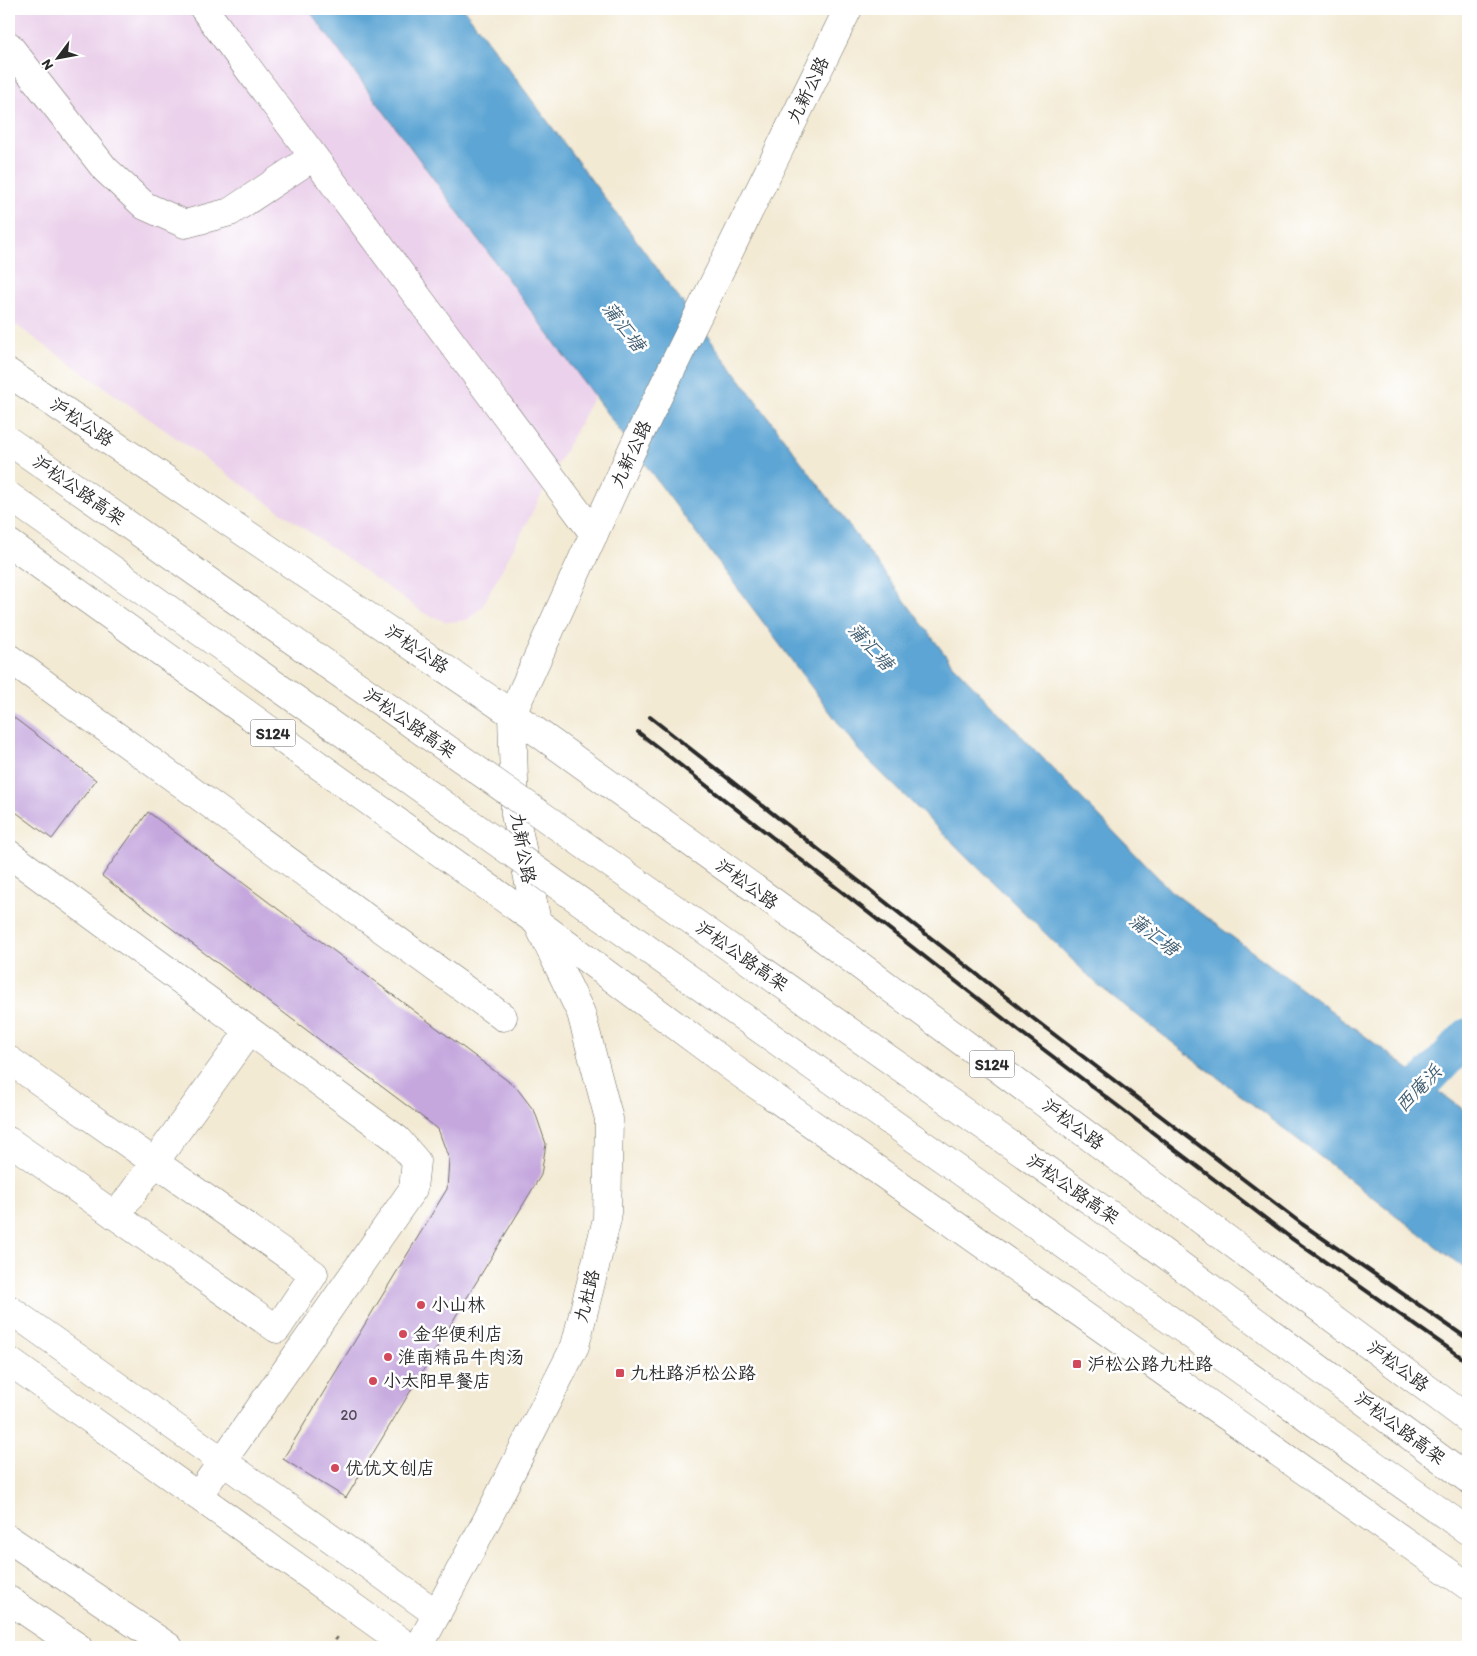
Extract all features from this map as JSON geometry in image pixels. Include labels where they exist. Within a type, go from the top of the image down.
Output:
[{"type":"main road","points":[[204,9],[594,534]]},
{"type":"main road","name":"九新公路","points":[[537,922],[515,814],[512,714],[632,450],[848,9]]},
{"type":"main road","points":[[9,46],[105,169],[145,206],[185,224],[230,212],[314,157]]},
{"type":"main road","name":"沪松公路","points":[[9,373],[512,714],[818,935],[1468,1418]]},
{"type":"main road","name":"沪松公路高架","points":[[9,441],[1142,1237],[1468,1479]]},
{"type":"main road","points":[[9,496],[1468,1531]]},
{"type":"main road","name":"S124","points":[[9,543],[537,922],[734,1069],[1468,1586]]},
{"type":"main road","points":[[9,658],[503,1017]]},
{"type":"main road","points":[[9,854],[397,1138],[416,1161],[413,1188],[198,1496]]},
{"type":"main road","name":"九杜路","points":[[419,1647],[489,1516],[575,1346],[607,1219],[609,1118],[581,1013],[537,922]]},
{"type":"main road","points":[[116,1216],[249,1030]]},
{"type":"main road","points":[[9,1060],[314,1274],[277,1329],[9,1141]]},
{"type":"main road","points":[[9,1309],[437,1614]]},
{"type":"main road","points":[[9,1361],[409,1647]]},
{"type":"main road","points":[[9,1539],[169,1647]]},
{"type":"main road","points":[[9,1600],[78,1647]]},
{"type":"shaded area","points":[[9,9],[308,9],[594,396],[482,607],[467,620],[447,622],[424,613],[9,320]]},
{"type":"water","name":"蒲汇塘","points":[[308,9],[464,9],[952,664],[1171,891],[1468,1113],[1468,1271],[1098,985],[860,752]]},
{"type":"building","points":[[9,714],[96,780],[52,839],[9,807]]},
{"type":"building","points":[[148,812],[516,1087],[535,1112],[546,1144],[541,1175],[346,1498],[283,1459],[447,1189],[449,1159],[438,1129],[102,876]]},
{"type":"waterway","name":"西庵浜","points":[[1392,1116],[1468,1036]]},
{"type":"railway","points":[[650,717],[1030,1016],[1302,1224],[1468,1339]]},
{"type":"railway","points":[[638,732],[1018,1030],[1291,1238],[1468,1362]]},
{"type":"place","name":"小山林","points":[[421,1305]]},
{"type":"place","name":"金华便利店","points":[[403,1334]]},
{"type":"place","name":"淮南精品牛肉汤","points":[[388,1357]]},
{"type":"place","name":"沪松公路九杜路","points":[[1077,1364]]},
{"type":"place","name":"九杜路沪松公路","points":[[620,1373]]},
{"type":"place","name":"小太阳早餐店","points":[[373,1381]]},
{"type":"place","name":"优优文创店","points":[[335,1468]]}]
